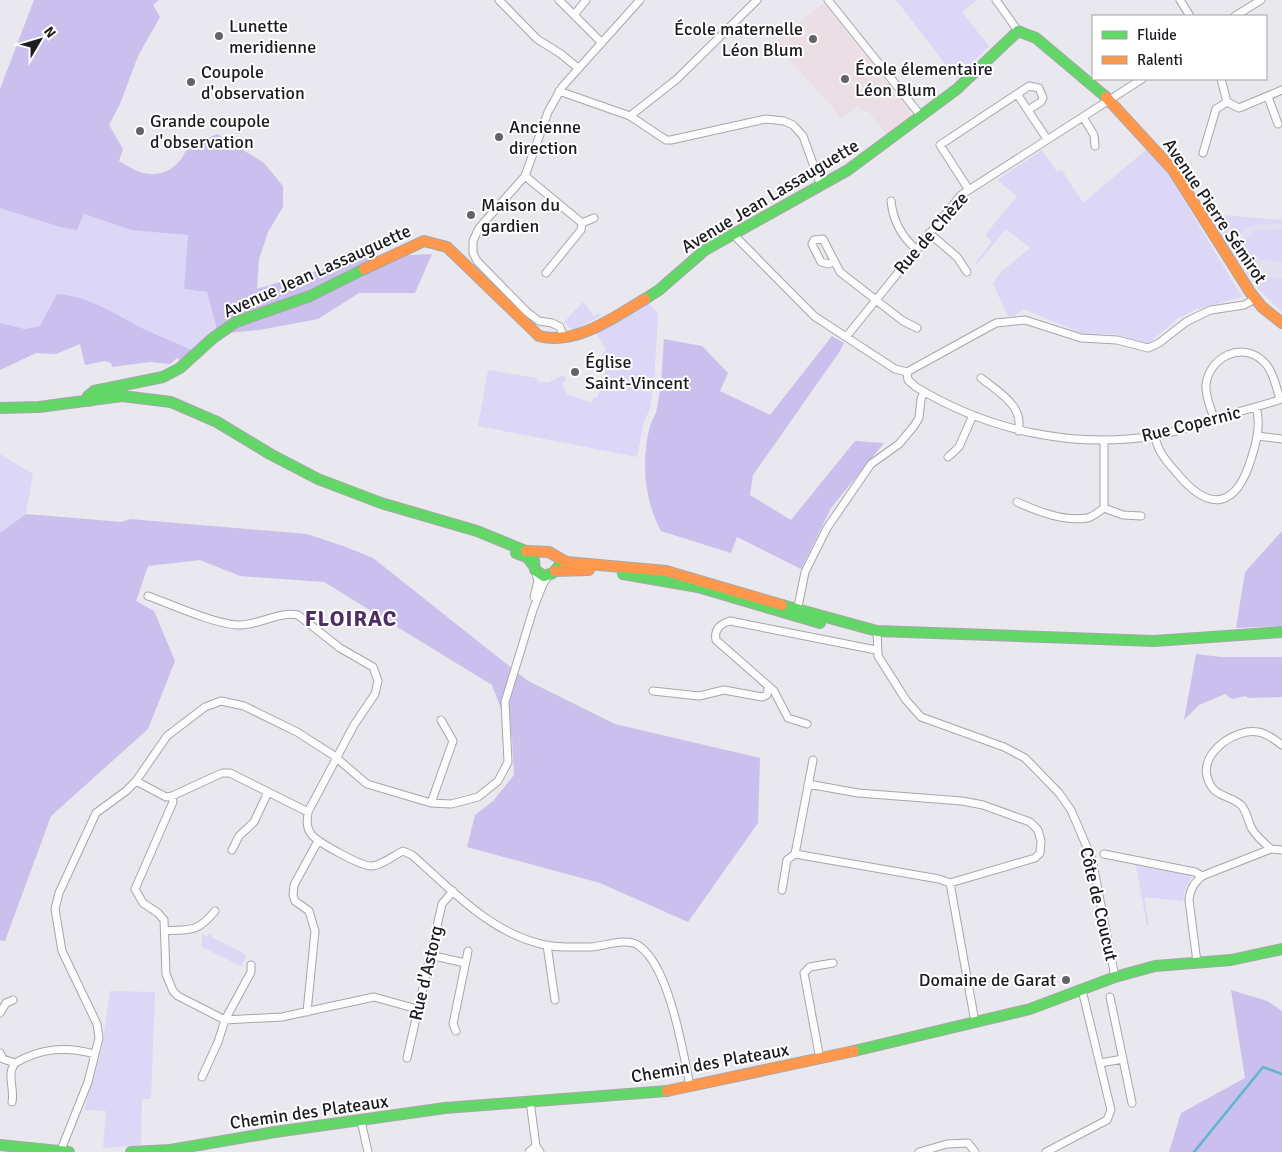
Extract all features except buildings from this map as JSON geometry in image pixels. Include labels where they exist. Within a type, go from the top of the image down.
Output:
[{"type":"street","points":[[499,0],[537,39],[561,54],[578,68]]},
{"type":"street","points":[[559,0],[602,43]]},
{"type":"street","points":[[574,15],[586,0]]},
{"type":"street","points":[[564,338],[563,331],[558,325],[538,321],[481,266],[473,253],[473,241],[477,231],[525,176],[548,112],[559,91],[640,0]]},
{"type":"street","points":[[630,116],[676,79],[757,0]]},
{"type":"street","points":[[828,0],[921,116]]},
{"type":"street","name":"Avenue Pierre Sémirot","points":[[996,0],[1018,31],[1036,38],[1109,99],[1173,170],[1255,299],[1282,323]]},
{"type":"street","points":[[1180,0],[1189,15]]},
{"type":"street","points":[[1248,7],[1256,0]]},
{"type":"street","points":[[1236,15],[1261,0]]},
{"type":"street","name":"Avenue Jean Lassauguette","points":[[89,401],[88,396],[94,392],[162,378],[180,368],[213,338],[236,322],[310,296],[396,252],[424,241],[440,243],[447,247],[539,336],[550,339],[578,335],[607,321],[650,296],[699,255],[733,234],[848,170],[971,76],[1018,31]]},
{"type":"street","name":"Rue de Chèze","points":[[846,336],[961,195],[1140,80]]},
{"type":"street","points":[[1221,80],[1227,102],[1238,108],[1282,90]]},
{"type":"street","points":[[969,190],[940,145],[1030,86],[1039,88],[1043,98],[1041,102],[1028,110]]},
{"type":"street","points":[[559,91],[639,120],[666,140],[766,119],[784,121],[792,125],[803,136],[821,186]]},
{"type":"street","points":[[1017,94],[1047,139]]},
{"type":"street","points":[[1268,97],[1278,124]]},
{"type":"street","points":[[1203,153],[1216,109],[1227,102]]},
{"type":"street","points":[[1083,117],[1094,135],[1096,146]]},
{"type":"street","points":[[525,176],[582,222]]},
{"type":"street","points":[[891,202],[892,216],[905,240],[916,249]]},
{"type":"street","points":[[582,222],[594,218]]},
{"type":"street","points":[[546,273],[581,230],[582,222]]},
{"type":"street","points":[[929,233],[958,257],[967,272]]},
{"type":"street","points":[[733,234],[814,316],[895,369],[907,372],[996,323],[1025,320],[1081,338],[1117,340],[1148,348],[1159,344],[1186,322],[1200,315],[1211,310],[1244,305],[1255,299]]},
{"type":"street","points":[[834,260],[840,272],[903,322],[917,328]]},
{"type":"street","points":[[1214,419],[1206,386],[1208,375],[1218,360],[1236,352],[1256,356],[1265,362],[1281,399]]},
{"type":"street","name":"Rue Copernic","points":[[907,372],[908,380],[924,392],[973,415],[1018,431],[1064,439],[1104,441],[1155,436],[1281,399]]},
{"type":"street","points":[[981,378],[1012,404],[1020,418],[1018,431]]},
{"type":"street","points":[[797,613],[805,572],[827,528],[871,464],[898,444],[914,426],[919,418],[921,399],[924,392]]},
{"type":"street","points":[[89,401],[103,397],[140,396],[182,406],[217,422],[279,459],[318,479],[381,503],[477,531],[530,552],[550,552],[566,562],[666,571],[797,613]]},
{"type":"street","points":[[0,408],[39,407],[89,401],[140,403],[180,411],[214,427],[268,459],[316,484],[379,508],[490,542],[527,557],[540,574],[566,569],[650,578],[877,634],[955,638],[984,636],[1154,641],[1282,632]]},
{"type":"street","points":[[1155,436],[1156,446],[1184,482],[1207,498],[1217,500],[1229,497],[1241,486],[1247,476],[1257,436],[1259,415],[1256,407]]},
{"type":"street","points":[[948,457],[959,447],[973,415]]},
{"type":"street","points":[[1257,436],[1282,439]]},
{"type":"street","points":[[1104,441],[1104,508]]},
{"type":"street","points":[[1017,502],[1037,510],[1075,518],[1092,516],[1104,508]]},
{"type":"street","points":[[1104,508],[1123,515],[1141,516]]},
{"type":"street","points":[[0,1145],[65,1152],[80,1107],[99,1038],[98,1028],[62,951],[55,909],[56,901],[96,813],[126,791],[136,781],[168,736],[205,707],[221,701],[244,706],[298,732],[367,784],[431,803],[451,804],[478,797],[503,775],[509,753],[504,716],[505,702],[532,610],[538,581],[535,558],[541,552]]},
{"type":"street","points":[[532,610],[543,584],[558,564],[556,556]]},
{"type":"street","points":[[148,596],[236,625],[258,622],[290,613],[298,615],[340,648],[373,667],[378,681],[375,694],[354,725],[308,812],[307,822],[310,833],[318,841],[367,866],[378,865],[403,851],[412,855],[485,919],[501,929],[547,945],[593,947],[629,942],[638,944],[647,952],[672,1003],[690,1086]]},
{"type":"street","points":[[807,724],[788,718],[781,707],[778,696],[768,688],[755,672],[716,640],[715,634],[722,624],[730,621],[876,650],[877,634]]},
{"type":"street","name":"Côte de Coucut","points":[[876,650],[906,700],[921,717],[1004,747],[1025,758],[1060,793],[1071,810],[1092,859],[1115,977]]},
{"type":"street","points":[[653,690],[698,696],[724,690],[762,697],[767,695],[768,688]]},
{"type":"street","points":[[431,803],[453,741],[442,720]]},
{"type":"street","points":[[1271,849],[1252,829],[1241,805],[1221,795],[1210,784],[1206,770],[1213,754],[1226,741],[1240,733],[1259,732],[1282,745]]},
{"type":"street","points":[[782,890],[787,860],[795,854],[813,760]]},
{"type":"street","points":[[136,781],[166,797],[222,773],[230,773],[308,812]]},
{"type":"street","points":[[795,854],[950,882],[1035,858],[1040,853],[1041,841],[1038,830],[1030,822],[983,805],[962,801],[858,792],[808,784]]},
{"type":"street","points":[[232,850],[239,836],[254,822],[268,792]]},
{"type":"street","points":[[172,796],[173,802],[135,889],[143,903],[158,913],[164,920],[166,974],[172,991],[178,996],[225,1020],[273,1018],[374,998],[416,1009]]},
{"type":"street","points":[[307,1012],[315,931],[309,911],[295,901],[293,895],[294,885],[318,841]]},
{"type":"street","points":[[1197,962],[1189,900],[1190,891],[1202,876],[1271,849],[1282,850]]},
{"type":"street","points":[[1104,854],[1195,872],[1202,876]]},
{"type":"street","points":[[950,882],[975,1022]]},
{"type":"street","name":"Rue d'Astorg","points":[[407,1058],[416,1009],[442,904],[453,891]]},
{"type":"street","points":[[165,932],[196,929],[205,924],[215,911]]},
{"type":"street","points":[[547,945],[555,1000]]},
{"type":"street","name":"Chemin des Plateaux","points":[[131,1152],[170,1150],[275,1132],[445,1108],[659,1092],[820,1059],[1030,1009],[1115,977],[1155,966],[1252,957],[1282,950]]},
{"type":"street","points":[[456,1031],[453,1024],[468,951]]},
{"type":"street","points":[[430,955],[465,963]]},
{"type":"street","points":[[820,1059],[804,973],[810,967],[833,963]]},
{"type":"street","points":[[202,1077],[218,1042],[225,1020],[251,972],[251,965]]},
{"type":"street","points":[[1046,1152],[1073,1140],[1110,1116],[1111,1110],[1082,990]]},
{"type":"street","points":[[1110,997],[1132,1103]]},
{"type":"street","points":[[0,1013],[6,1003],[13,1000]]},
{"type":"street","points":[[0,1053],[9,1063],[15,1063],[38,1052],[56,1048],[95,1054]]},
{"type":"street","points":[[1100,1063],[1123,1059]]},
{"type":"street","points":[[12,1102],[14,1092],[10,1076],[11,1068],[15,1063]]},
{"type":"street","points":[[529,1152],[538,1149],[530,1101]]},
{"type":"street","points":[[362,1121],[368,1152]]},
{"type":"street","points":[[919,1152],[947,1144],[968,1143],[975,1152]]},
{"type":"shaded area","points":[[34,0],[159,0],[153,5],[160,17],[138,56],[120,104],[109,125],[123,149],[119,161],[140,172],[156,174],[170,170],[175,166],[187,147],[217,134],[264,163],[283,186],[283,207],[268,232],[259,259],[257,289],[362,257],[432,254],[415,293],[359,293],[318,319],[259,330],[218,334],[207,292],[184,289],[188,235],[131,230],[84,214],[77,230],[60,227],[0,208],[0,89]]},
{"type":"shaded area","points":[[896,0],[977,0],[962,12],[989,46],[957,79]]},
{"type":"shaded area","points":[[824,3],[887,83],[890,82],[911,109],[908,120],[887,136],[868,110],[864,112],[858,106],[840,119],[830,104],[774,43]]},
{"type":"shaded area","points":[[1148,148],[1170,177],[1242,297],[1194,310],[1177,319],[1148,344],[1115,334],[1083,334],[1024,309],[1014,316],[1008,316],[993,284],[1001,272],[1030,248],[1006,229],[977,264],[975,263],[992,242],[985,235],[1017,196],[997,180],[1042,150],[1057,172],[1062,170],[1083,203]]},
{"type":"shaded area","points":[[0,208],[60,227],[77,230],[84,214],[131,230],[188,234],[184,289],[207,292],[216,329],[192,350],[146,330],[92,302],[57,294],[41,326],[26,329],[0,323]]},
{"type":"shaded area","points":[[1208,214],[1282,220],[1282,313],[1251,282]]},
{"type":"shaded area","points":[[1208,214],[1282,220],[1282,224],[1253,225],[1229,241],[1224,240]]},
{"type":"shaded area","points":[[1282,229],[1282,262],[1257,259],[1256,264],[1250,264],[1249,273],[1255,274],[1255,276],[1282,279],[1282,311],[1258,288],[1232,247],[1255,231]]},
{"type":"shaded area","points":[[57,294],[92,302],[146,330],[192,350],[180,360],[177,358],[170,364],[150,362],[112,367],[111,363],[105,361],[85,365],[80,344],[56,354],[36,353],[0,370],[0,323],[25,329],[40,326]]},
{"type":"shaded area","points":[[583,302],[594,316],[599,313],[601,316],[576,329],[571,329],[564,322]]},
{"type":"shaded area","points":[[649,303],[658,314],[654,383],[650,409],[644,421],[637,457],[478,426],[488,370],[537,378],[537,381],[548,383],[563,375],[567,380],[562,383],[567,394],[592,403],[594,397],[597,398],[603,383],[605,374],[600,359],[604,357],[602,354],[607,350],[595,332]]},
{"type":"shaded area","points":[[832,336],[844,343],[840,351],[753,475],[750,495],[791,520],[855,441],[884,443],[831,508],[801,569],[737,537],[731,553],[661,531],[651,506],[645,466],[647,439],[660,391],[664,339],[702,346],[728,373],[720,391],[770,415]]},
{"type":"shaded area","points":[[0,454],[33,474],[26,514],[0,533]]},
{"type":"shaded area","points":[[26,514],[122,522],[130,519],[307,534],[373,558],[528,681],[615,724],[760,758],[758,823],[688,922],[600,883],[467,847],[475,815],[493,801],[514,775],[512,738],[492,685],[324,582],[240,576],[200,560],[148,566],[136,601],[154,611],[175,661],[148,729],[51,816],[5,941],[0,940],[0,533]]},
{"type":"shaded area","points":[[1282,531],[1282,626],[1236,628],[1245,572]]},
{"type":"shaded area","points":[[1196,654],[1221,657],[1282,657],[1282,697],[1248,698],[1246,696],[1232,699],[1225,694],[1199,705],[1184,720]]},
{"type":"shaded area","points":[[1136,865],[1192,876],[1185,889],[1183,901],[1144,897],[1149,925],[1147,926]]},
{"type":"shaded area","points":[[211,933],[213,938],[247,955],[241,966],[202,947],[202,934],[206,937]]},
{"type":"shaded area","points":[[1231,990],[1267,1001],[1282,1011],[1282,1152],[1169,1152],[1181,1113],[1245,1078]]},
{"type":"shaded area","points":[[110,991],[155,992],[151,1099],[142,1099],[141,1145],[103,1148],[106,1111],[84,1110],[102,1048]]},
{"type":"waterway","points":[[1194,1152],[1263,1067],[1282,1074]]},
{"type":"traffic: fast","points":[[645,299],[659,290],[705,250],[848,170],[957,89],[1018,31],[1036,38],[1106,97]]},
{"type":"traffic: fast","points":[[89,401],[88,396],[94,391],[163,377],[180,368],[213,338],[236,322],[310,296],[364,269]]},
{"type":"traffic: fast","points":[[0,408],[39,407],[122,396],[171,402],[217,422],[270,454],[318,479],[381,503],[477,531],[526,551]]},
{"type":"traffic: fast","points":[[516,553],[527,557],[534,566]]},
{"type":"traffic: fast","points":[[534,560],[535,570],[544,576],[553,573],[558,567]]},
{"type":"traffic: fast","points":[[623,574],[698,587],[820,623]]},
{"type":"traffic: fast","points":[[782,605],[877,631],[1154,641],[1282,632]]},
{"type":"traffic: fast","points":[[854,1051],[1030,1009],[1115,977],[1155,966],[1231,960],[1282,949]]},
{"type":"traffic: fast","points":[[131,1152],[170,1150],[275,1132],[445,1108],[667,1091]]},
{"type":"traffic: fast","points":[[0,1145],[69,1152]]},
{"type":"traffic: slow","points":[[1106,97],[1173,170],[1250,292],[1262,307],[1282,323]]},
{"type":"traffic: slow","points":[[364,269],[424,241],[447,247],[539,336],[553,338],[567,337],[594,328],[645,299]]},
{"type":"traffic: slow","points":[[526,551],[549,552],[566,562],[666,571],[782,605]]},
{"type":"traffic: slow","points":[[555,571],[589,570]]},
{"type":"traffic: slow","points":[[667,1091],[854,1051]]},
{"type":"place","name":"Lunette meridienne","points":[[219,36]]},
{"type":"place","name":"École maternelle Léon Blum","points":[[813,39]]},
{"type":"place","name":"École élementaire Léon Blum","points":[[845,79]]},
{"type":"place","name":"Coupole d'observation","points":[[191,82]]},
{"type":"place","name":"Grande coupole d'observation","points":[[140,131]]},
{"type":"place","name":"Ancienne direction","points":[[499,137]]},
{"type":"place","name":"Maison du gardien","points":[[471,215]]},
{"type":"place","name":"Église Saint-Vincent","points":[[575,372]]},
{"type":"place","name":"Domaine de Garat","points":[[1066,980]]},
{"type":"district","name":"FLOIRAC","points":[[351,618]]}]
